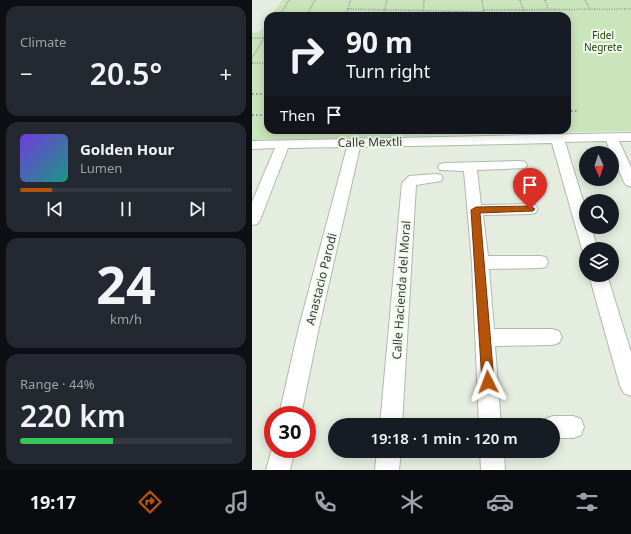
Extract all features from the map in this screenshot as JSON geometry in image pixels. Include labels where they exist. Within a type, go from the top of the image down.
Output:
[{"type":"street","name":"Calle Mextli","points":[[252,145],[631,137]]},
{"type":"street","points":[[557,138],[588,242]]},
{"type":"street","points":[[611,138],[631,182]]},
{"type":"street","name":"Anastacio Parodi","points":[[292,406],[309,327],[354,143]]},
{"type":"street","points":[[252,220],[283,144]]},
{"type":"street","points":[[490,418],[476,210],[470,166],[520,165]]},
{"type":"street","name":"Calle Hacienda del Moral","points":[[392,418],[409,183],[414,180],[470,166]]},
{"type":"street","points":[[476,210],[530,209]]},
{"type":"street","points":[[480,263],[540,262]]},
{"type":"street","points":[[600,282],[631,386]]},
{"type":"street","points":[[485,338],[552,337]]},
{"type":"street","points":[[278,470],[281,458]]},
{"type":"street","points":[[388,470],[389,458]]},
{"type":"street","points":[[492,458],[493,470]]},
{"type":"path","points":[[282,12],[288,0]]},
{"type":"path","points":[[308,12],[315,0]]},
{"type":"path","points":[[347,12],[351,0]]},
{"type":"path","points":[[384,10],[387,0]]},
{"type":"path","points":[[424,0],[424,12]]},
{"type":"path","points":[[482,0],[484,11]]},
{"type":"path","points":[[520,0],[524,12]]},
{"type":"path","points":[[545,0],[548,9]]},
{"type":"path","points":[[585,0],[590,9]]},
{"type":"path","points":[[348,9],[424,12],[523,9],[631,9]]},
{"type":"path","points":[[252,38],[264,38]]},
{"type":"path","points":[[252,58],[264,38]]},
{"type":"path","points":[[252,63],[264,63]]},
{"type":"path","points":[[252,94],[264,93]]},
{"type":"path","points":[[571,111],[578,111]]},
{"type":"path","points":[[252,115],[264,115]]},
{"type":"green space","name":"Fidel Negrete","points":[[282,0],[631,0],[631,131],[571,132],[571,12],[274,12]]},
{"type":"green space","points":[[264,26],[264,134],[505,134],[252,140],[252,33],[260,32]]},
{"type":"route","points":[[488,382],[476,210],[530,209]]}]
